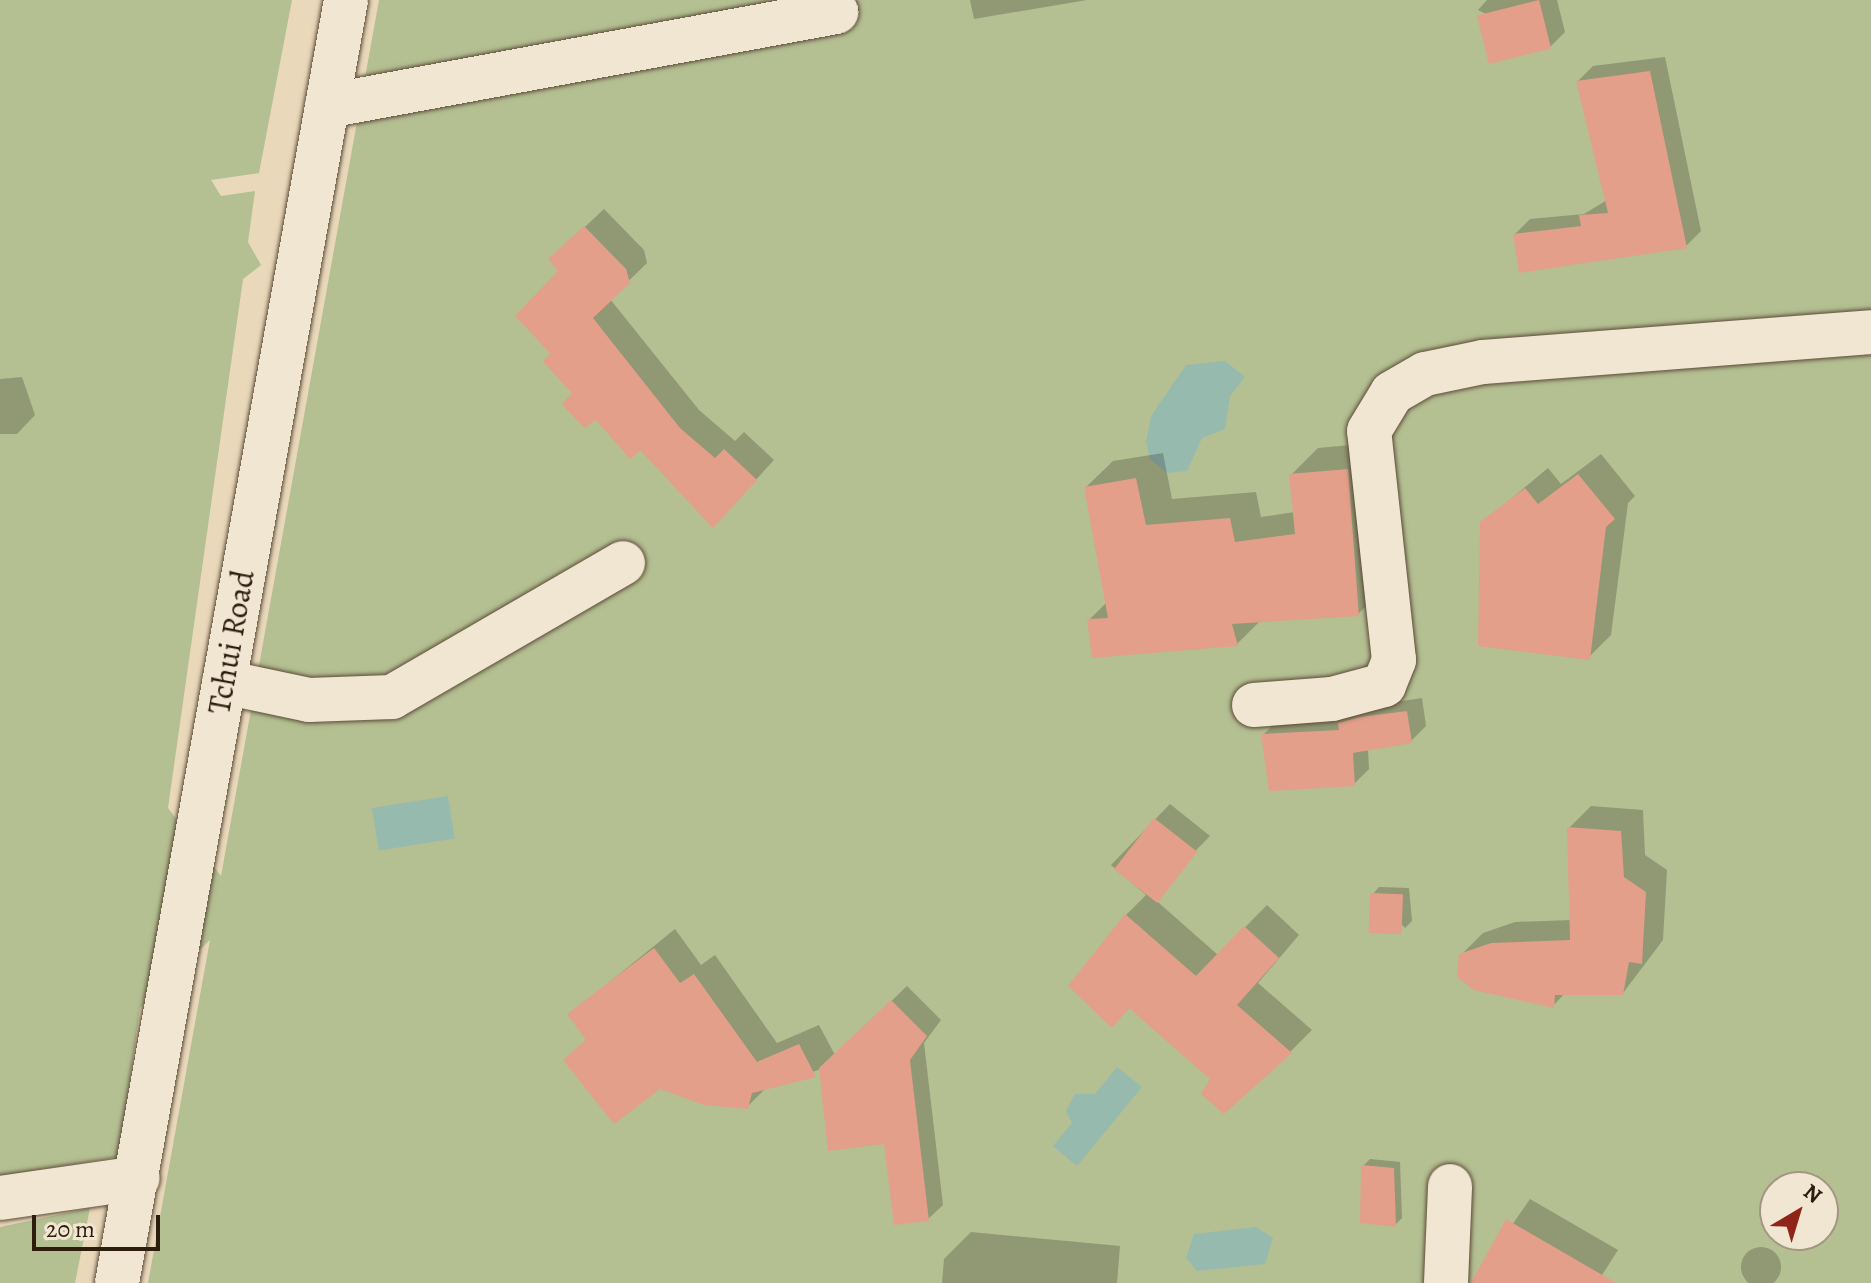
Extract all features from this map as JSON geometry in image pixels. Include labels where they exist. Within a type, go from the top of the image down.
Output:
[{"type":"street","name":"Tchui Road","points":[[117,1283],[346,0]]},
{"type":"street","points":[[327,106],[836,12]]},
{"type":"street","points":[[1254,705],[1332,699],[1384,685],[1394,660],[1369,431],[1392,393],[1425,374],[1483,362],[1871,332]]},
{"type":"street","points":[[224,682],[309,700],[392,697],[623,563]]},
{"type":"street","points":[[0,1198],[138,1178]]},
{"type":"street","points":[[1446,1283],[1450,1186]]},
{"type":"green space","points":[[0,0],[292,0],[259,173],[211,180],[221,196],[255,191],[248,242],[261,265],[243,279],[168,808],[221,876],[379,0],[1871,0],[1871,1283],[148,1283],[210,940],[140,1008],[119,1157],[0,1176]]},
{"type":"green space","points":[[90,1208],[75,1283],[0,1283],[0,1227]]},
{"type":"water","points":[[1225,361],[1245,377],[1230,396],[1225,429],[1202,438],[1187,471],[1167,473],[1150,459],[1146,442],[1151,416],[1186,365]]},
{"type":"water","points":[[448,796],[455,838],[379,851],[372,808]]},
{"type":"water","points":[[1117,1067],[1142,1087],[1077,1166],[1053,1146],[1072,1123],[1066,1111],[1075,1094],[1095,1094]]},
{"type":"water","points":[[1256,1227],[1273,1238],[1265,1264],[1197,1271],[1186,1258],[1194,1234]]},
{"type":"building","points":[[1539,0],[1551,49],[1489,64],[1477,15]]},
{"type":"building","points":[[1650,71],[1687,248],[1519,273],[1513,234],[1581,226],[1579,215],[1608,213],[1576,81]]},
{"type":"building","points":[[584,226],[626,269],[630,283],[593,318],[680,428],[715,458],[724,449],[757,480],[713,528],[640,450],[630,459],[596,420],[584,428],[562,404],[572,393],[543,362],[550,353],[515,316],[558,271],[548,259]]},
{"type":"building","points":[[1348,469],[1359,616],[1232,624],[1238,646],[1092,658],[1087,619],[1108,618],[1084,487],[1136,478],[1146,525],[1230,518],[1235,542],[1295,534],[1289,474]]},
{"type":"building","points":[[1578,474],[1615,519],[1606,527],[1590,660],[1478,646],[1480,522],[1525,488],[1538,504]]},
{"type":"building","points":[[1407,711],[1412,743],[1353,753],[1355,786],[1269,791],[1261,734],[1339,730],[1338,723]]},
{"type":"building","points":[[1154,818],[1197,852],[1157,903],[1114,869]]},
{"type":"building","points":[[1567,827],[1621,831],[1624,877],[1646,892],[1642,964],[1629,962],[1623,995],[1555,995],[1554,1008],[1474,990],[1457,977],[1459,954],[1491,943],[1570,940]]},
{"type":"building","points":[[1370,893],[1403,894],[1402,934],[1369,933]]},
{"type":"building","points":[[1125,914],[1196,976],[1244,926],[1279,958],[1237,1005],[1292,1053],[1224,1114],[1201,1094],[1210,1079],[1129,1008],[1112,1028],[1068,986]]},
{"type":"building","points":[[654,948],[680,983],[694,974],[757,1062],[799,1044],[816,1077],[752,1093],[748,1109],[704,1105],[660,1089],[614,1124],[563,1060],[586,1040],[567,1014]]},
{"type":"building","points":[[891,1000],[927,1036],[910,1060],[929,1221],[894,1225],[884,1144],[828,1151],[819,1068]]},
{"type":"building","points":[[1361,1165],[1394,1168],[1396,1227],[1360,1223]]},
{"type":"building","points":[[1506,1219],[1616,1283],[1471,1283]]}]
